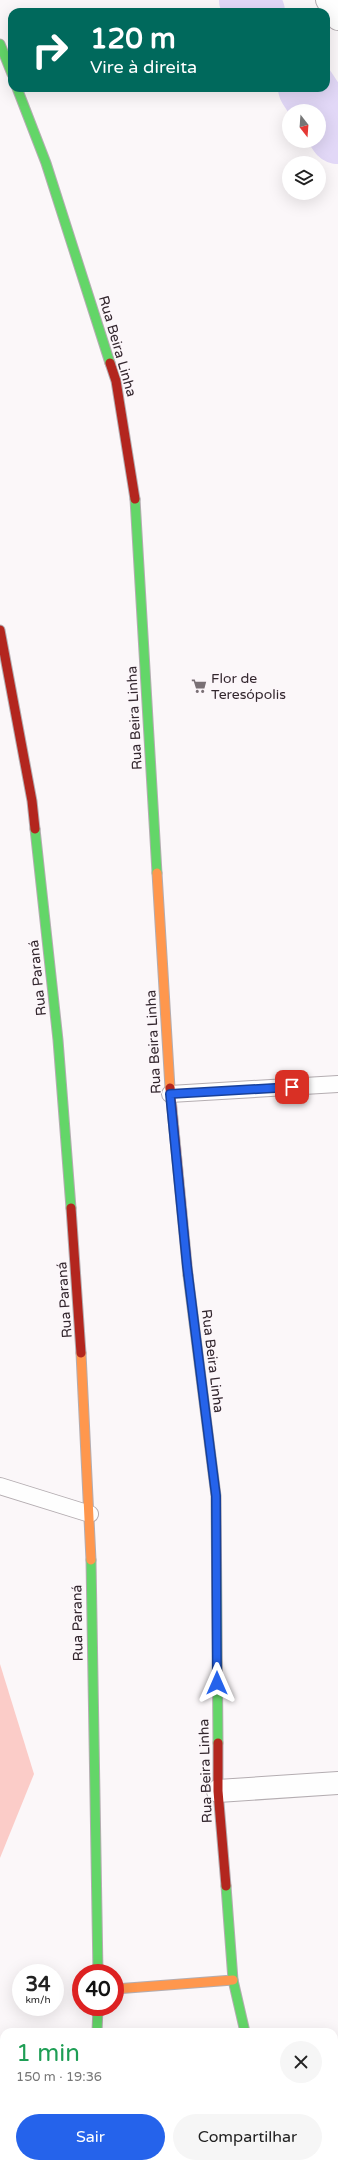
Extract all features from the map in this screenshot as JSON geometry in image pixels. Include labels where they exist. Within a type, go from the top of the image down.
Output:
[{"type":"street","points":[[327,0],[338,19]]},
{"type":"street","points":[[0,44],[8,64]]},
{"type":"street","name":"Rua Beira Linha","points":[[19,92],[46,163],[116,381],[135,498],[170,1094],[187,1266],[216,1496],[218,1791],[233,1980],[244,2028]]},
{"type":"street","name":"Rua Paraná","points":[[0,630],[32,801],[58,1032],[77,1284],[90,1514],[98,1964]]},
{"type":"street","points":[[218,1791],[338,1783]]},
{"type":"street","points":[[124,1988],[233,1980]]},
{"type":"street","points":[[97,2028],[98,2016]]},
{"type":"lane","points":[[170,1094],[338,1084]]},
{"type":"lane","points":[[0,1486],[90,1514]]},
{"type":"shaded area","points":[[0,1664],[34,1774],[0,1858]]},
{"type":"waterway","points":[[248,0],[253,8]]},
{"type":"waterway","points":[[310,92],[338,135]]},
{"type":"traffic: fast","points":[[0,44],[8,64]]},
{"type":"traffic: fast","points":[[19,92],[46,163],[110,363]]},
{"type":"traffic: fast","points":[[135,499],[157,873]]},
{"type":"traffic: fast","points":[[35,829],[58,1040],[71,1208]]},
{"type":"traffic: fast","points":[[188,1275],[216,1496],[218,1743]]},
{"type":"traffic: fast","points":[[91,1560],[98,1964]]},
{"type":"traffic: fast","points":[[226,1886],[233,1980],[244,2028]]},
{"type":"traffic: fast","points":[[97,2028],[98,2016]]},
{"type":"traffic: slow","points":[[157,873],[170,1088]]},
{"type":"traffic: slow","points":[[81,1353],[91,1560]]},
{"type":"traffic: slow","points":[[124,1988],[233,1980]]},
{"type":"traffic: jam","points":[[110,363],[116,381],[135,499]]},
{"type":"traffic: jam","points":[[0,630],[32,801],[35,829]]},
{"type":"traffic: jam","points":[[170,1088],[188,1275]]},
{"type":"traffic: jam","points":[[71,1208],[81,1353]]},
{"type":"traffic: jam","points":[[218,1743],[218,1791],[226,1886]]},
{"type":"place","name":"Flor de Teresópolis","points":[[199,686]]},
{"type":"route","points":[[217,1683],[216,1496],[187,1266],[170,1094],[292,1087]]}]
